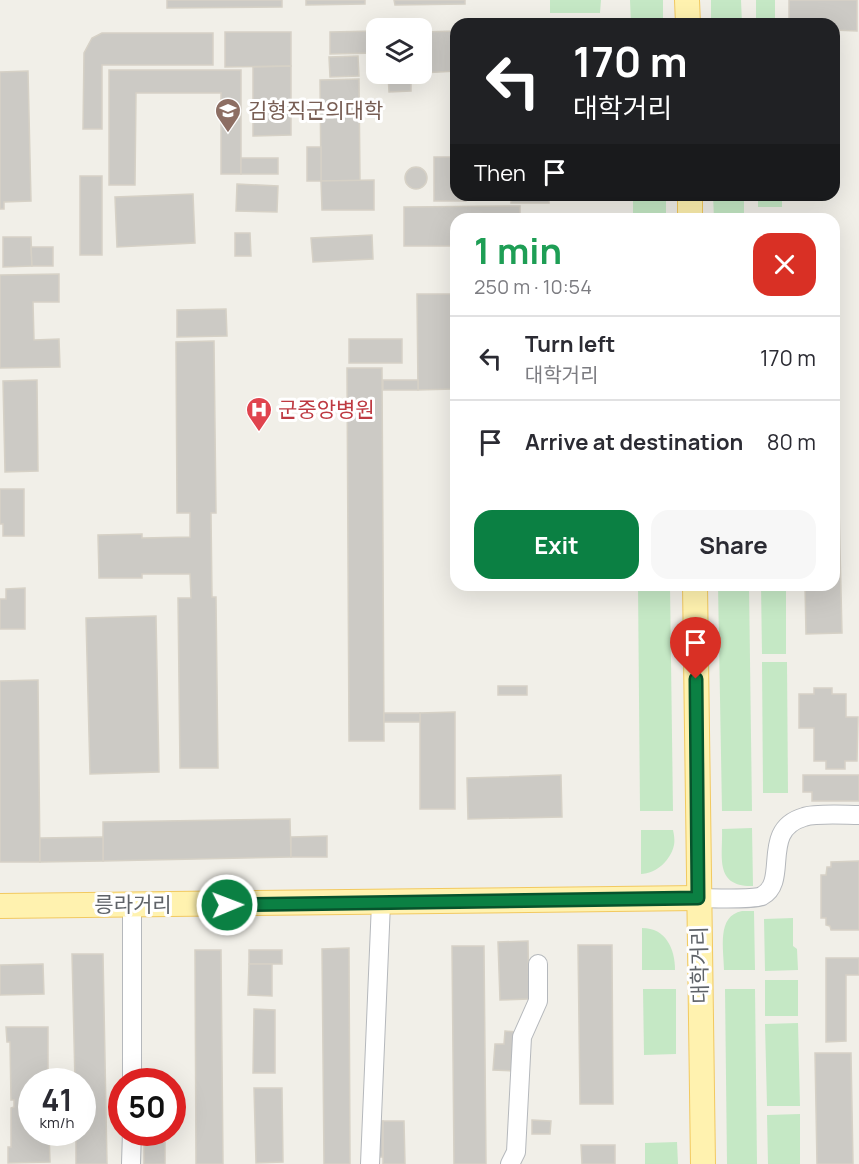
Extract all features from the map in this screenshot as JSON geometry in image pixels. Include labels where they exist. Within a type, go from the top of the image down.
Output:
[{"type":"main road","points":[[687,0],[688,18]]},
{"type":"main road","name":"대학거리","points":[[695,591],[703,1164]]},
{"type":"main road","name":"릉라거리","points":[[0,906],[698,898]]},
{"type":"street","points":[[698,898],[760,897],[770,890],[776,874],[778,840],[789,824],[805,816],[859,815]]},
{"type":"street","points":[[370,1164],[381,903]]},
{"type":"street","points":[[132,906],[132,1068]]},
{"type":"street","points":[[510,1164],[516,1152],[522,1036],[538,1001],[538,964]]},
{"type":"street","points":[[131,1164],[132,1146]]},
{"type":"green space","points":[[550,0],[601,0],[600,13],[550,13]]},
{"type":"green space","points":[[630,0],[663,0],[663,18],[631,18]]},
{"type":"green space","points":[[711,0],[741,0],[742,18],[711,18]]},
{"type":"green space","points":[[756,0],[775,0],[775,18],[756,18]]},
{"type":"green space","points":[[633,201],[666,201],[666,213],[633,213]]},
{"type":"green space","points":[[713,201],[744,201],[744,213],[714,213]]},
{"type":"green space","points":[[758,201],[782,201],[782,207],[758,207]]},
{"type":"green space","points":[[638,591],[670,591],[673,811],[640,811]]},
{"type":"green space","points":[[718,591],[749,591],[752,811],[722,811]]},
{"type":"green space","points":[[761,591],[786,591],[786,654],[762,654]]},
{"type":"green space","points":[[762,662],[787,662],[788,793],[763,793]]},
{"type":"green space","points":[[752,828],[753,886],[741,885],[726,876],[723,868],[722,829]]},
{"type":"green space","points":[[641,830],[673,830],[674,842],[670,856],[662,865],[652,872],[641,874]]},
{"type":"green space","points":[[754,911],[755,970],[724,970],[723,935],[725,927],[734,914]]},
{"type":"green space","points":[[793,918],[793,946],[797,949],[798,970],[765,971],[764,919]]},
{"type":"green space","points":[[642,928],[657,932],[668,941],[675,962],[675,970],[642,970]]},
{"type":"green space","points":[[765,980],[798,980],[798,1016],[765,1016]]},
{"type":"green space","points":[[643,989],[676,989],[676,1054],[644,1055]]},
{"type":"green space","points":[[725,989],[755,989],[757,1164],[727,1164]]},
{"type":"green space","points":[[798,1023],[800,1106],[767,1106],[765,1024]]},
{"type":"green space","points":[[800,1114],[800,1164],[768,1164],[767,1115]]},
{"type":"green space","points":[[677,1142],[678,1164],[645,1164],[645,1143]]},
{"type":"building","points":[[167,0],[282,0],[282,7],[167,8]]},
{"type":"building","points":[[306,0],[365,0],[365,4],[306,5]]},
{"type":"building","points":[[394,0],[465,0],[465,4],[395,5]]},
{"type":"building","points":[[789,0],[857,0],[857,31],[840,30],[840,18],[789,18]]},
{"type":"building","points":[[366,31],[366,53],[330,54],[330,32]]},
{"type":"building","points":[[450,31],[450,71],[432,72],[432,32]]},
{"type":"building","points":[[225,32],[291,32],[291,66],[225,67]]},
{"type":"building","points":[[102,33],[213,33],[213,65],[102,65],[102,129],[83,129],[84,53],[92,38]]},
{"type":"building","points":[[358,56],[359,76],[330,77],[329,57]]},
{"type":"building","points":[[291,66],[291,135],[253,136],[253,67]]},
{"type":"building","points":[[109,70],[241,70],[241,174],[221,174],[221,93],[136,93],[135,185],[109,185]]},
{"type":"building","points":[[28,71],[31,201],[4,202],[4,209],[0,209],[0,72]]},
{"type":"building","points":[[359,79],[360,181],[321,181],[320,80]]},
{"type":"building","points":[[389,84],[411,84],[411,91],[389,92]]},
{"type":"building","points":[[307,147],[321,147],[321,181],[307,181]]},
{"type":"building","points":[[434,157],[450,157],[450,201],[434,201]]},
{"type":"building","points":[[241,158],[278,158],[278,174],[241,174]]},
{"type":"building","points":[[416,167],[424,170],[427,178],[424,186],[416,189],[408,186],[405,178],[408,170]]},
{"type":"building","points":[[80,176],[102,176],[102,255],[80,255]]},
{"type":"building","points":[[374,180],[374,210],[322,210],[321,181]]},
{"type":"building","points":[[237,184],[278,186],[277,212],[236,211]]},
{"type":"building","points":[[193,194],[195,243],[117,247],[115,197]]},
{"type":"building","points":[[511,201],[549,201],[549,203],[511,203]]},
{"type":"building","points":[[520,206],[520,213],[450,213],[450,246],[404,246],[404,207]]},
{"type":"building","points":[[235,233],[250,233],[251,256],[235,256]]},
{"type":"building","points":[[372,235],[373,259],[313,262],[311,238]]},
{"type":"building","points":[[3,237],[31,237],[32,266],[3,267]]},
{"type":"building","points":[[31,247],[53,247],[53,266],[32,266]]},
{"type":"building","points":[[59,274],[59,302],[33,302],[34,340],[59,339],[60,367],[0,368],[0,275]]},
{"type":"building","points":[[417,294],[450,294],[450,389],[418,390]]},
{"type":"building","points":[[226,309],[227,336],[177,337],[177,310]]},
{"type":"building","points":[[349,339],[402,339],[402,363],[349,363]]},
{"type":"building","points":[[214,341],[216,513],[211,513],[212,597],[216,597],[218,768],[180,768],[178,598],[191,598],[190,574],[142,574],[142,578],[99,578],[98,535],[142,534],[142,538],[190,537],[190,513],[177,513],[176,342]]},
{"type":"building","points":[[347,368],[382,368],[384,741],[349,741]]},
{"type":"building","points":[[37,380],[38,471],[5,472],[3,381]]},
{"type":"building","points":[[383,380],[418,380],[418,390],[383,390]]},
{"type":"building","points":[[0,489],[24,489],[24,536],[3,536],[3,524],[0,524]]},
{"type":"building","points":[[840,548],[842,633],[806,634],[805,591],[840,591]]},
{"type":"building","points":[[25,588],[25,629],[0,629],[0,599],[6,599],[6,589]]},
{"type":"building","points":[[156,616],[159,772],[90,774],[86,618]]},
{"type":"building","points":[[38,680],[40,862],[0,862],[0,681]]},
{"type":"building","points":[[498,686],[527,686],[527,695],[498,695]]},
{"type":"building","points":[[814,688],[832,688],[832,694],[846,694],[846,717],[858,717],[857,761],[845,761],[845,769],[826,769],[826,761],[814,761],[814,728],[799,728],[799,694],[814,694]]},
{"type":"building","points":[[455,712],[455,809],[420,809],[420,713]]},
{"type":"building","points":[[384,713],[420,713],[420,722],[384,722]]},
{"type":"building","points":[[561,775],[562,817],[468,819],[467,778]]},
{"type":"building","points":[[803,775],[859,775],[859,801],[812,801],[812,792],[803,792]]},
{"type":"building","points":[[290,819],[291,857],[103,861],[103,822]]},
{"type":"building","points":[[327,836],[327,857],[291,857],[291,837]]},
{"type":"building","points":[[103,837],[103,861],[40,862],[40,838]]},
{"type":"building","points":[[859,861],[859,930],[831,930],[830,926],[826,925],[826,918],[821,918],[821,875],[826,875],[827,867],[831,867],[831,862]]},
{"type":"building","points":[[528,941],[529,999],[500,1000],[498,942]]},
{"type":"building","points":[[578,945],[612,945],[613,1104],[580,1104]]},
{"type":"building","points":[[452,946],[484,946],[486,1164],[454,1164]]},
{"type":"building","points":[[349,948],[350,1164],[324,1164],[322,949]]},
{"type":"building","points":[[195,950],[221,950],[223,1164],[196,1164]]},
{"type":"building","points":[[249,950],[282,950],[282,964],[249,964]]},
{"type":"building","points":[[72,954],[103,954],[107,1164],[76,1164],[76,1146],[96,1146],[96,1068],[75,1068]]},
{"type":"building","points":[[826,958],[859,958],[859,975],[846,975],[846,1041],[826,1042]]},
{"type":"building","points":[[43,964],[44,994],[0,995],[0,965]]},
{"type":"building","points":[[249,964],[272,964],[272,996],[248,995]]},
{"type":"building","points":[[254,1009],[275,1010],[275,1073],[253,1073]]},
{"type":"building","points":[[6,1027],[48,1027],[48,1068],[18,1068],[18,1146],[49,1146],[50,1162],[8,1163],[8,1147],[11,1147],[11,1108],[14,1107],[14,1100],[11,1100],[10,1042],[7,1042]]},
{"type":"building","points":[[505,1031],[517,1032],[514,1071],[493,1070],[495,1044],[504,1044]]},
{"type":"building","points":[[815,1053],[851,1053],[853,1164],[817,1164]]},
{"type":"building","points":[[254,1088],[282,1088],[283,1162],[256,1163]]},
{"type":"building","points":[[532,1120],[551,1121],[550,1134],[532,1134]]},
{"type":"building","points":[[376,1121],[383,1121],[383,1157],[376,1157]]},
{"type":"building","points":[[383,1121],[404,1121],[405,1164],[383,1164]]},
{"type":"building","points":[[581,1145],[615,1145],[615,1164],[582,1164]]},
{"type":"building","points":[[144,1146],[165,1146],[165,1164],[144,1164]]},
{"type":"place","name":"김형직군의대학","points":[[228,134]]},
{"type":"place","name":"군중앙병원","points":[[259,433]]},
{"type":"route","points":[[227,905],[698,898],[696,679]]}]
